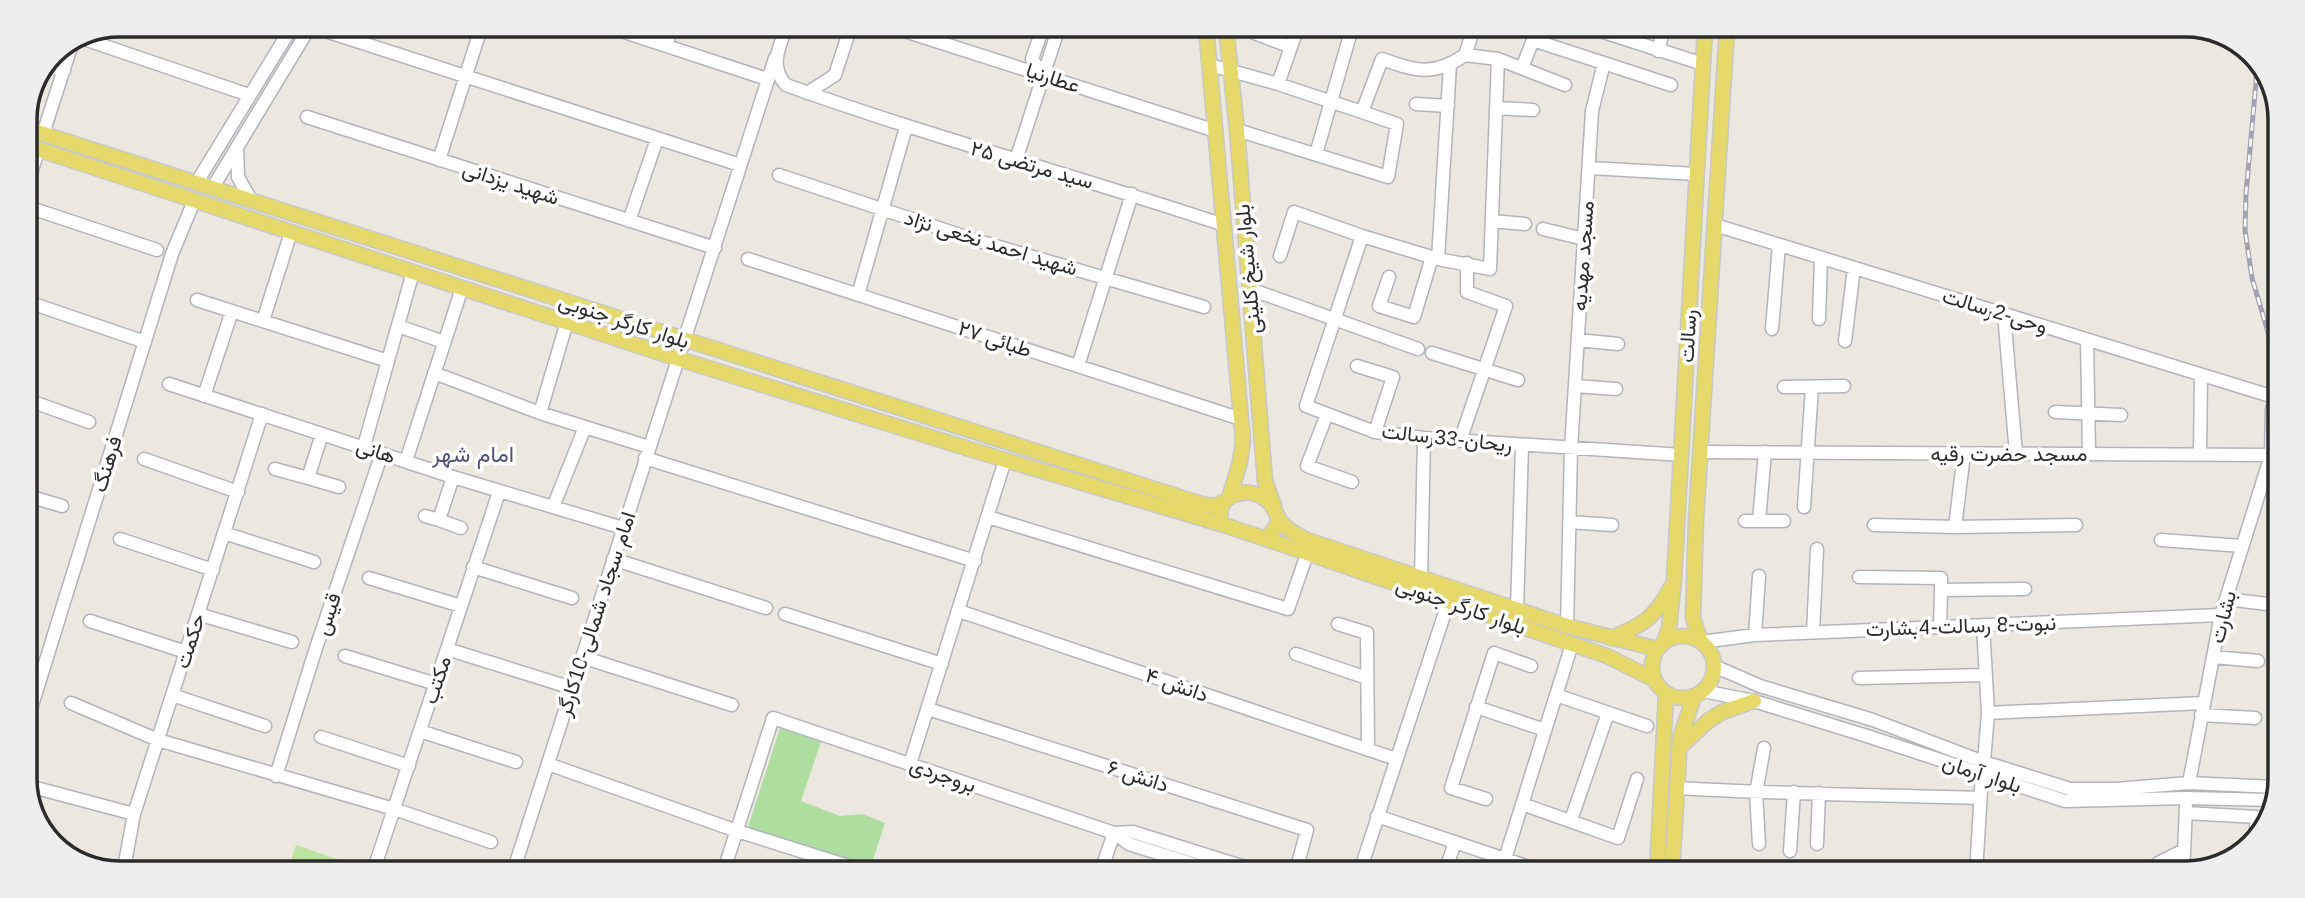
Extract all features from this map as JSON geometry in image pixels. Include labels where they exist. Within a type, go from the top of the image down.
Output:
[{"type":"main road","name":"بلوار شیخ کلینی","points":[[1208,37],[1243,441],[1240,462],[1226,500]]},
{"type":"main road","name":"بلوار شیخ کلینی","points":[[1227,37],[1237,130],[1263,463],[1265,481],[1277,514]]},
{"type":"main road","name":"رسالت","points":[[1660,645],[1671,612],[1674,580],[1704,37]]},
{"type":"main road","name":"رسالت","points":[[1701,642],[1693,614],[1696,520],[1727,37]]},
{"type":"main road","name":"بلوار کارگر جنوبی","points":[[37,132],[1205,505],[1215,506],[1226,500]]},
{"type":"main road","points":[[37,141],[43,134]]},
{"type":"main road","name":"بلوار کارگر جنوبی","points":[[37,149],[679,359],[1222,524]]},
{"type":"main road","points":[[194,201],[197,182]]},
{"type":"main road","points":[[194,201],[213,187]]},
{"type":"main road","points":[[1240,462],[1243,468],[1255,471],[1263,463]]},
{"type":"main road","points":[[1246,492],[1270,503],[1277,514],[1276,527],[1266,539],[1222,524],[1220,517],[1226,500],[1246,492]]},
{"type":"main road","name":"بلوار کارگر جنوبی","points":[[1277,514],[1292,533],[1307,540],[1421,579],[1611,639],[1660,645]]},
{"type":"main road","name":"بلوار کارگر جنوبی","points":[[1266,539],[1607,656],[1654,679]]},
{"type":"main road","points":[[1611,639],[1634,629],[1651,617],[1674,580]]},
{"type":"main road","points":[[1671,612],[1681,620],[1688,619],[1693,614]]},
{"type":"main road","points":[[1673,861],[1679,748],[1686,715],[1713,676],[1714,666],[1708,648],[1701,642],[1683,636],[1660,645],[1652,658],[1654,679],[1666,694],[1685,698],[1698,694]]},
{"type":"main road","points":[[1658,861],[1666,694]]},
{"type":"main road","points":[[1679,748],[1722,712],[1754,701]]},
{"type":"street","points":[[197,182],[285,37]]},
{"type":"street","points":[[213,187],[303,37]]},
{"type":"street","points":[[344,37],[740,165]]},
{"type":"street","points":[[439,160],[478,37]]},
{"type":"street","points":[[641,37],[767,79]]},
{"type":"street","points":[[666,45],[669,37]]},
{"type":"street","name":"امام سجاد شمالی-10کارگر","points":[[517,861],[767,79],[783,37]]},
{"type":"street","points":[[840,104],[832,82],[847,37]]},
{"type":"street","name":"عطارنیا","points":[[924,37],[1216,131]]},
{"type":"street","points":[[1040,37],[1032,59],[1044,75]]},
{"type":"street","points":[[1016,160],[1056,37]]},
{"type":"street","points":[[1265,37],[1291,47]]},
{"type":"street","points":[[1278,84],[1294,37]]},
{"type":"street","points":[[1316,154],[1349,37]]},
{"type":"street","points":[[1362,112],[1382,59],[1417,71],[1450,65],[1465,55],[1471,37]]},
{"type":"street","points":[[1617,37],[1703,64]]},
{"type":"street","points":[[1658,51],[1662,37]]},
{"type":"street","points":[[1522,68],[1534,40],[1671,85]]},
{"type":"street","points":[[92,42],[249,94]]},
{"type":"street","points":[[43,134],[69,54]]},
{"type":"street","points":[[1465,55],[1498,58],[1565,85]]},
{"type":"street","points":[[762,98],[769,91],[786,85],[776,70],[775,58]]},
{"type":"street","points":[[1280,256],[1294,212],[1435,258],[1490,269],[1498,58]]},
{"type":"street","name":"مسجد مهدیه","points":[[1567,626],[1571,449],[1592,111],[1604,63]]},
{"type":"street","points":[[1210,65],[1278,84],[1397,124],[1388,177],[1237,130]]},
{"type":"street","points":[[1389,277],[1379,306],[1414,317],[1435,258],[1450,65]]},
{"type":"street","points":[[55,68],[64,71]]},
{"type":"street","points":[[807,93],[835,75]]},
{"type":"street","name":"۲۵ سید مرتضی","points":[[786,85],[906,127],[1132,194],[1224,225]]},
{"type":"street","points":[[1416,104],[1448,106]]},
{"type":"street","points":[[1496,108],[1533,110]]},
{"type":"street","name":"شهید یزدانی","points":[[307,117],[715,248]]},
{"type":"street","points":[[858,295],[906,127]]},
{"type":"street","points":[[629,221],[657,139]]},
{"type":"street","points":[[237,146],[238,177],[251,200]]},
{"type":"street","points":[[1589,167],[1697,174]]},
{"type":"street","name":"شهید احمد نخعی نژاد","points":[[779,176],[972,239],[1204,307]]},
{"type":"street","points":[[1078,366],[1132,194]]},
{"type":"street","name":"فرهنگ","points":[[37,689],[172,254],[194,201]]},
{"type":"street","points":[[37,210],[157,250]]},
{"type":"street","points":[[1492,221],[1525,224]]},
{"type":"street","name":"وحی-2رسالت","points":[[1715,225],[2201,375],[2268,401]]},
{"type":"street","points":[[1543,229],[1584,239]]},
{"type":"street","points":[[263,321],[291,232]]},
{"type":"street","points":[[1335,320],[1363,236]]},
{"type":"street","points":[[1772,329],[1779,245]]},
{"type":"street","points":[[1819,319],[1821,258]]},
{"type":"street","name":"طبائی ۲۷","points":[[748,259],[1241,419]]},
{"type":"street","points":[[1460,441],[1506,306],[1467,292],[1467,263]]},
{"type":"street","points":[[1845,341],[1854,268]]},
{"type":"street","points":[[364,446],[413,272]]},
{"type":"street","points":[[405,461],[462,288]]},
{"type":"street","points":[[1250,289],[1418,349]]},
{"type":"street","points":[[197,300],[388,360]]},
{"type":"street","points":[[37,304],[145,342]]},
{"type":"street","points":[[204,396],[232,311]]},
{"type":"street","points":[[2004,314],[2016,454]]},
{"type":"street","name":"ریحان-33رسالت","points":[[1335,320],[1306,406],[1375,432],[1522,446],[1682,454]]},
{"type":"street","points":[[540,413],[567,322]]},
{"type":"street","points":[[398,326],[444,342]]},
{"type":"street","points":[[1578,340],[1618,344]]},
{"type":"street","points":[[2087,340],[2089,454]]},
{"type":"street","points":[[1432,353],[1518,380]]},
{"type":"street","points":[[1357,366],[1393,377],[1375,432]]},
{"type":"street","points":[[434,373],[788,503],[975,561]]},
{"type":"street","points":[[2200,455],[2201,375]]},
{"type":"street","name":"هانی","points":[[169,384],[499,492],[623,528]]},
{"type":"street","points":[[1575,386],[1616,389]]},
{"type":"street","points":[[1784,387],[1844,386]]},
{"type":"street","points":[[1804,507],[1812,387]]},
{"type":"street","points":[[37,403],[89,422]]},
{"type":"street","points":[[2055,412],[2121,415]]},
{"type":"street","name":"حکمت","points":[[127,861],[134,814],[262,414]]},
{"type":"street","points":[[1327,414],[1307,466],[1352,482]]},
{"type":"street","points":[[553,507],[584,427]]},
{"type":"street","points":[[309,478],[322,434]]},
{"type":"street","points":[[1421,579],[1424,438]]},
{"type":"street","points":[[1517,610],[1522,446]]},
{"type":"street","name":"مسجد حضرت رقیه","points":[[1702,452],[2268,455]]},
{"type":"street","points":[[1759,521],[1765,452]]},
{"type":"street","name":"قیس","points":[[276,776],[316,648],[383,453]]},
{"type":"street","points":[[1955,527],[1964,454]]},
{"type":"street","points":[[144,459],[238,492]]},
{"type":"street","points":[[910,764],[1005,460]]},
{"type":"street","name":"بشارت","points":[[2189,783],[2221,615],[2268,464]]},
{"type":"street","points":[[275,469],[339,487]]},
{"type":"street","points":[[439,520],[453,477]]},
{"type":"street","name":"مکتب","points":[[377,861],[499,492]]},
{"type":"street","points":[[37,499],[62,506]]},
{"type":"street","points":[[425,516],[461,528]]},
{"type":"street","points":[[988,517],[1287,609],[1307,554]]},
{"type":"street","points":[[1745,521],[1784,521]]},
{"type":"street","points":[[1569,522],[1612,524]]},
{"type":"street","points":[[1874,525],[2076,525]]},
{"type":"street","points":[[224,533],[314,562]]},
{"type":"street","points":[[120,539],[213,570]]},
{"type":"street","points":[[2161,540],[2242,546]]},
{"type":"street","points":[[1813,632],[1817,549]]},
{"type":"street","points":[[613,559],[766,608]]},
{"type":"street","points":[[473,567],[572,597]]},
{"type":"street","points":[[1755,635],[1759,576]]},
{"type":"street","points":[[1859,577],[1941,578],[1940,627]]},
{"type":"street","points":[[369,578],[461,606]]},
{"type":"street","points":[[1941,590],[2025,589]]},
{"type":"street","points":[[2227,599],[2268,604]]},
{"type":"street","points":[[1363,861],[1449,600]]},
{"type":"street","name":"دانش ۴","points":[[959,611],[1396,759]]},
{"type":"street","points":[[198,614],[292,642]]},
{"type":"street","points":[[785,614],[942,664]]},
{"type":"street","name":"نبوت-8 رسالت-4بشارت","points":[[1701,642],[1755,635],[2221,615]]},
{"type":"street","points":[[90,621],[186,652]]},
{"type":"street","points":[[1338,624],[1367,633],[1368,750]]},
{"type":"street","points":[[1977,861],[1988,713],[1983,625]]},
{"type":"street","points":[[1505,859],[1572,644]]},
{"type":"street","points":[[447,649],[572,688]]},
{"type":"street","points":[[1486,799],[1451,788],[1494,653],[1531,666]]},
{"type":"street","points":[[1296,654],[1367,678]]},
{"type":"street","points":[[345,656],[436,684]]},
{"type":"street","points":[[582,657],[732,705]]},
{"type":"street","points":[[2213,657],[2258,661]]},
{"type":"street","name":"بلوار آرمان","points":[[1714,666],[1760,686],[1873,720],[2065,801],[2267,793]]},
{"type":"street","points":[[1859,678],[1986,675]]},
{"type":"street","name":"بلوار آرمان","points":[[1698,694],[1754,701],[1983,768],[2070,789],[2116,789],[2189,783],[2267,793]]},
{"type":"street","points":[[172,695],[265,726]]},
{"type":"street","points":[[1556,695],[1647,726]]},
{"type":"street","points":[[72,702],[158,740],[394,810],[491,842]]},
{"type":"street","points":[[1476,707],[1545,730]]},
{"type":"street","name":"دانش ۶","points":[[928,709],[1307,830],[1299,861]]},
{"type":"street","points":[[1988,713],[2202,709],[2255,719]]},
{"type":"street","points":[[1571,820],[1608,713]]},
{"type":"street","name":"بروجردی","points":[[737,831],[773,718],[1114,833],[1129,844],[1207,861]]},
{"type":"street","points":[[420,732],[516,762]]},
{"type":"street","points":[[321,737],[408,765]]},
{"type":"street","points":[[1759,844],[1756,793],[1764,748]]},
{"type":"street","points":[[548,764],[737,831],[832,861]]},
{"type":"street","points":[[1522,804],[1618,838],[1637,779]]},
{"type":"street","points":[[37,788],[134,814]]},
{"type":"street","points":[[1677,788],[1756,793],[1980,798]]},
{"type":"street","points":[[1790,851],[1794,792]]},
{"type":"street","points":[[1818,844],[1819,793]]},
{"type":"street","points":[[2184,861],[2186,798]]},
{"type":"street","points":[[2186,813],[2257,817],[2257,820]]},
{"type":"street","points":[[1377,816],[1509,861]]},
{"type":"street","points":[[727,861],[737,831]]},
{"type":"street","points":[[1104,861],[1114,833]]},
{"type":"street","points":[[1449,861],[1455,842]]},
{"type":"street","points":[[2162,861],[2184,850]]},
{"type":"green space","points":[[780,728],[821,742],[801,801],[840,816],[863,814],[885,823],[873,861],[847,861],[748,827]]},
{"type":"green space","points":[[296,845],[342,861],[291,861]]},
{"type":"railway","points":[[2256,77],[2245,230],[2252,278],[2268,332]]},
{"type":"district","name":"امام شهر","points":[[473,454]]}]
